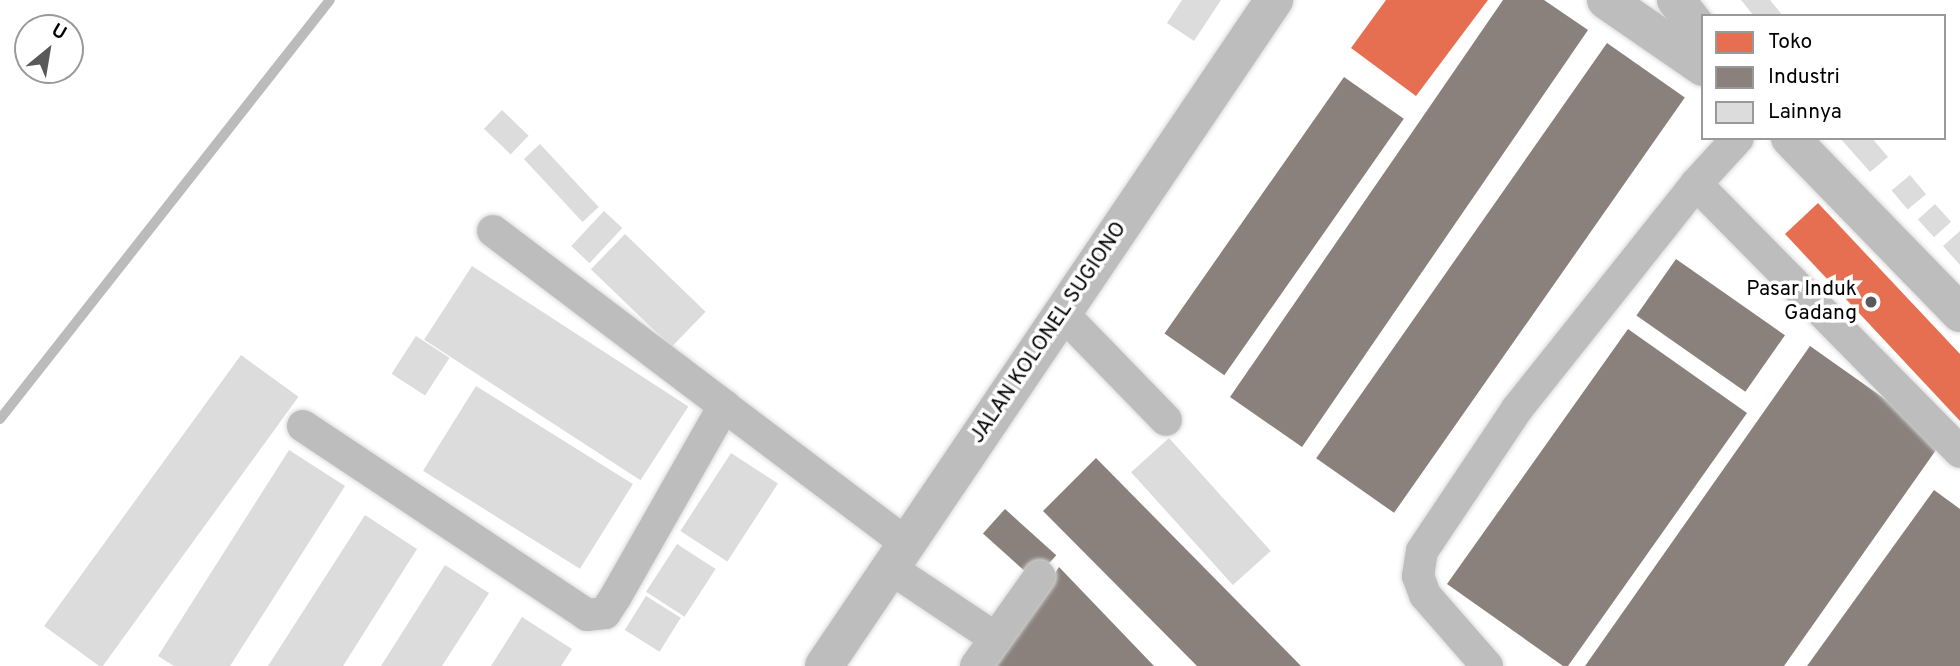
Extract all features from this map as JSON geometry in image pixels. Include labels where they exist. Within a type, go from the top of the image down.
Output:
[{"type":"main road","name":"JALAN KOLONEL SUGIONO","points":[[824,666],[1274,0]]},
{"type":"main road","points":[[1606,0],[1701,66]]},
{"type":"main road","points":[[1676,0],[1701,32]]},
{"type":"main road","points":[[1792,140],[1960,313]]},
{"type":"lane","points":[[1487,666],[1424,595],[1418,576],[1422,551],[1517,409],[1696,184],[1736,140]]},
{"type":"lane","points":[[1696,184],[1960,452]]},
{"type":"lane","points":[[493,231],[724,406],[995,638]]},
{"type":"lane","points":[[1062,313],[1166,420]]},
{"type":"lane","points":[[303,426],[587,615],[605,613],[724,406]]},
{"type":"lane","points":[[976,666],[1040,576]]},
{"type":"building: Toko","points":[[1386,0],[1488,0],[1416,96],[1351,48]]},
{"type":"building: Toko","name":"Pasar Induk Gadang","points":[[1818,203],[1960,354],[1960,421],[1785,234]]},
{"type":"building: Industri","points":[[1503,0],[1544,0],[1588,30],[1302,447],[1230,397]]},
{"type":"building: Industri","points":[[1607,43],[1685,97],[1394,513],[1316,458]]},
{"type":"building: Industri","points":[[1344,77],[1404,119],[1224,375],[1164,333]]},
{"type":"building: Industri","points":[[1676,259],[1785,335],[1745,392],[1636,316]]},
{"type":"building: Industri","points":[[1628,329],[1747,413],[1568,666],[1563,666],[1447,584]]},
{"type":"building: Industri","points":[[1810,346],[1943,440],[1784,666],[1585,666]]},
{"type":"building: Industri","points":[[1096,458],[1301,666],[1197,666],[1043,511]]},
{"type":"building: Industri","points":[[1934,490],[1960,509],[1960,666],[1807,666]]},
{"type":"building: Industri","points":[[1005,509],[1056,555],[1034,580],[983,534]]},
{"type":"building: Industri","points":[[1059,567],[1154,666],[993,666]]},
{"type":"building: Lainnya","points":[[1182,0],[1221,0],[1194,41],[1167,23]]},
{"type":"building: Lainnya","points":[[1741,0],[1770,0],[1781,14],[1752,14]]},
{"type":"building: Lainnya","points":[[502,110],[529,136],[511,154],[484,129]]},
{"type":"building: Lainnya","points":[[1842,140],[1874,140],[1888,157],[1870,172]]},
{"type":"building: Lainnya","points":[[540,144],[599,207],[583,222],[524,159]]},
{"type":"building: Lainnya","points":[[1910,175],[1926,194],[1908,210],[1892,190]]},
{"type":"building: Lainnya","points":[[1935,204],[1951,222],[1934,237],[1918,219]]},
{"type":"building: Lainnya","points":[[604,211],[622,228],[590,263],[571,246]]},
{"type":"building: Lainnya","points":[[1960,231],[1960,265],[1943,246]]},
{"type":"building: Lainnya","points":[[625,234],[706,312],[672,347],[591,269]]},
{"type":"building: Lainnya","points":[[472,266],[688,407],[640,480],[424,340]]},
{"type":"building: Lainnya","points":[[416,336],[450,358],[425,396],[391,374]]},
{"type":"building: Lainnya","points":[[241,355],[298,397],[103,666],[44,626]]},
{"type":"building: Lainnya","points":[[476,386],[633,484],[580,569],[423,471]]},
{"type":"building: Lainnya","points":[[1169,438],[1271,551],[1233,585],[1131,472]]},
{"type":"building: Lainnya","points":[[289,450],[345,486],[230,666],[174,666],[158,656]]},
{"type":"building: Lainnya","points":[[731,453],[778,483],[727,561],[680,531]]},
{"type":"building: Lainnya","points":[[365,515],[417,549],[343,666],[268,666]]},
{"type":"building: Lainnya","points":[[677,544],[716,569],[685,617],[646,592]]},
{"type":"building: Lainnya","points":[[445,565],[489,593],[442,666],[381,666]]},
{"type":"building: Lainnya","points":[[646,596],[681,618],[660,652],[625,630]]},
{"type":"building: Lainnya","points":[[522,617],[572,649],[561,666],[491,666]]},
{"type":"waterway","points":[[0,419],[330,0]]},
{"type":"place","name":"Pasar Induk Gadang","points":[[1871,302]]}]
